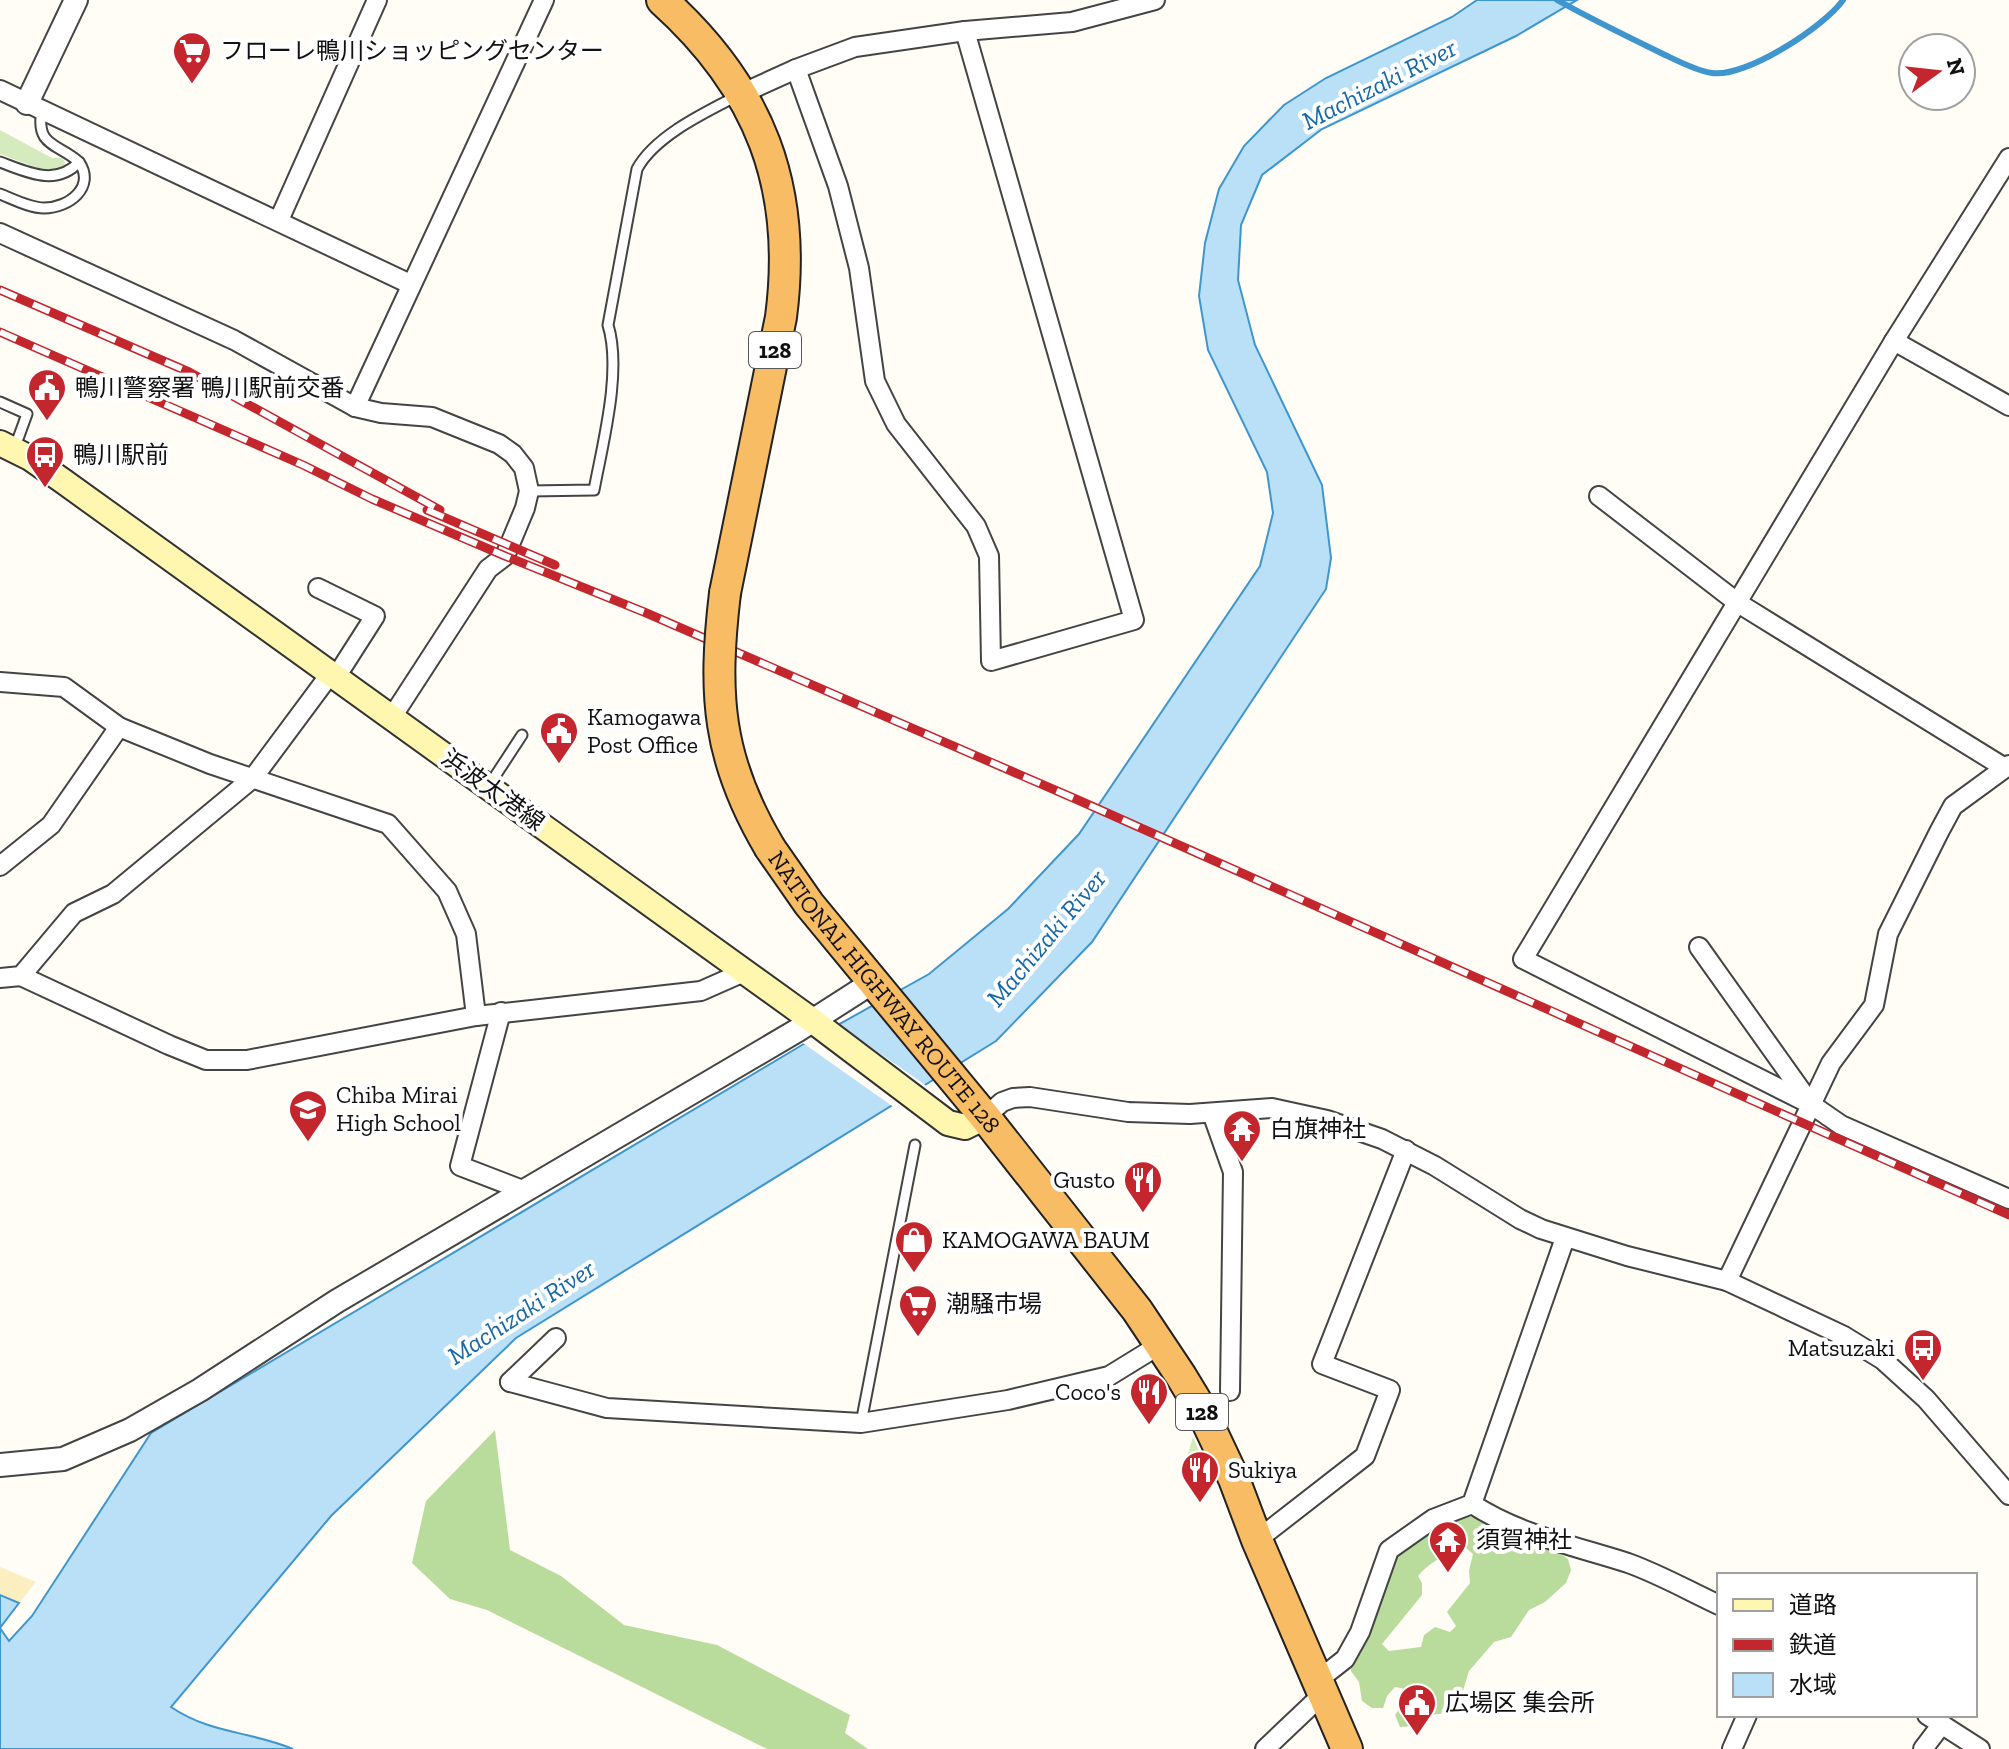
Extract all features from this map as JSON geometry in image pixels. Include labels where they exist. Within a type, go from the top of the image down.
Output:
[{"type":"highway","name":"NATIONAL HIGHWAY ROUTE 128","points":[[662,0],[698,35],[741,94],[759,128],[777,180],[784,215],[786,281],[770,377],[725,593],[718,677],[721,725],[740,790],[770,848],[809,904],[985,1117],[1161,1344],[1218,1443],[1347,1749]]},
{"type":"main road","name":"浜波太港線","points":[[7,446],[63,481],[334,675],[948,1123],[965,1127],[985,1117]]},
{"type":"street","points":[[76,0],[16,101],[279,220],[410,284]]},
{"type":"street","points":[[279,220],[377,0]]},
{"type":"street","points":[[355,407],[544,0]]},
{"type":"street","points":[[741,94],[855,47],[965,31],[1072,22],[1155,0]]},
{"type":"street","points":[[796,69],[838,186],[856,254],[875,381],[896,424],[976,526],[989,556],[991,661],[1134,620],[965,31]]},
{"type":"street","points":[[2009,158],[1894,341],[1523,959],[1812,1105],[1841,1125],[2009,1199]]},
{"type":"street","points":[[0,233],[234,340],[355,407],[381,413],[432,417],[499,444],[513,454],[524,468],[529,491],[505,556],[488,569],[392,717]]},
{"type":"street","points":[[1894,341],[2009,406]]},
{"type":"street","points":[[1599,496],[1738,603],[2007,767],[1953,806],[1888,934],[1874,1005],[1831,1063],[1727,1281]]},
{"type":"street","points":[[21,976],[74,913],[113,894],[253,778],[334,675],[375,616],[318,588]]},
{"type":"street","points":[[0,682],[64,687],[119,727],[210,764],[388,824],[447,891],[466,934],[476,1016]]},
{"type":"street","points":[[0,866],[51,825],[119,727]]},
{"type":"street","points":[[1699,947],[1812,1105]]},
{"type":"street","points":[[0,978],[21,976],[206,1060],[247,1060],[501,1012],[701,991],[744,972]]},
{"type":"street","points":[[0,1465],[63,1459],[130,1430],[200,1390],[337,1301],[525,1191],[820,1027],[878,988]]},
{"type":"street","points":[[501,1012],[460,1166],[525,1191]]},
{"type":"street","points":[[985,1117],[1002,1102],[1030,1097],[1128,1112],[1212,1113],[1258,1107],[1286,1110],[1343,1125],[1406,1150],[1520,1219],[1565,1238],[1727,1281],[1804,1316],[1883,1360],[1926,1399],[2009,1495]]},
{"type":"street","points":[[1212,1113],[1233,1172],[1230,1391]]},
{"type":"street","points":[[1257,1540],[1365,1456],[1390,1390],[1322,1364],[1406,1150]]},
{"type":"street","points":[[1265,1749],[1345,1659],[1360,1632],[1389,1550],[1433,1519],[1472,1504],[1565,1238]]},
{"type":"street","points":[[556,1338],[510,1382],[607,1408],[861,1423],[1008,1400],[1109,1376],[1161,1344]]},
{"type":"street","points":[[1472,1504],[1497,1520],[1572,1548],[1631,1564],[1717,1604]]},
{"type":"street","points":[[1732,1749],[1746,1717]]},
{"type":"street","points":[[1923,1749],[1934,1720],[1980,1749]]},
{"type":"lane","points":[[529,491],[594,490],[607,420],[614,345],[608,325],[637,169],[645,155],[658,143],[741,94]]},
{"type":"lane","points":[[0,194],[42,208],[65,203],[78,195],[86,179],[79,162],[43,137],[39,126],[16,101]]},
{"type":"lane","points":[[0,162],[47,177],[63,175],[79,162]]},
{"type":"lane","points":[[0,402],[27,414],[7,446]]},
{"type":"lane","points":[[488,787],[522,735]]},
{"type":"lane","points":[[861,1423],[915,1145]]},
{"type":"green space","points":[[0,130],[52,158],[62,158],[64,168],[43,170],[0,154]]},
{"type":"green space","points":[[495,1430],[510,1550],[561,1576],[624,1625],[717,1645],[850,1715],[845,1733],[868,1749],[767,1749],[487,1610],[450,1599],[412,1563],[426,1501]]},
{"type":"green space","points":[[1193,1437],[1207,1470],[1208,1473],[1183,1470]]},
{"type":"green space","points":[[1460,1517],[1477,1517],[1491,1523],[1505,1541],[1516,1547],[1556,1551],[1568,1559],[1571,1570],[1566,1583],[1545,1602],[1529,1610],[1511,1637],[1494,1642],[1469,1671],[1462,1694],[1453,1708],[1440,1714],[1427,1715],[1414,1726],[1400,1727],[1395,1715],[1408,1698],[1406,1689],[1395,1687],[1387,1696],[1383,1708],[1372,1708],[1362,1701],[1359,1682],[1351,1671],[1354,1659],[1372,1605],[1397,1555],[1417,1535]],"holes":[[[1466,1548],[1473,1554],[1470,1583],[1447,1612],[1456,1626],[1450,1632],[1435,1627],[1424,1635],[1421,1647],[1389,1651],[1382,1644],[1422,1595],[1422,1583],[1418,1576],[1454,1551]]]},
{"type":"sand","points":[[0,1567],[36,1582],[19,1603],[0,1595]]},
{"type":"water","name":"Machizaki River","points":[[1477,0],[1577,0],[1516,36],[1322,129],[1262,175],[1241,225],[1238,280],[1255,345],[1322,485],[1331,558],[1326,589],[1092,942],[996,1041],[516,1338],[331,1516],[171,1707],[201,1722],[293,1749],[0,1749],[0,1628],[9,1641],[32,1616],[151,1433],[802,1045],[929,974],[1008,909],[1079,834],[1260,566],[1273,513],[1267,472],[1208,350],[1199,296],[1205,243],[1219,189],[1244,146],[1284,105],[1326,78],[1452,17]]},
{"type":"water","points":[[0,1595],[19,1603],[0,1628]]},
{"type":"pier","points":[[835,1022],[928,1087],[895,1108],[800,1041]]},
{"type":"waterway","points":[[1557,0],[1680,62],[1712,73],[1744,67],[1784,48],[1820,23],[1843,0]]},
{"type":"railway","points":[[0,290],[189,372],[440,510]]},
{"type":"railway","points":[[0,332],[303,465],[372,499],[644,612],[1078,800],[2009,1215]]},
{"type":"railway","points":[[427,510],[555,565]]},
{"type":"place","name":"フローレ鴨川ショッピングセンター","points":[[192,85]]},
{"type":"place","name":"鴨川警察署 鴨川駅前交番","points":[[47,422]]},
{"type":"place","name":"鴨川駅前","points":[[45,489]]},
{"type":"place","name":"Kamogawa Post Office","points":[[559,765]]},
{"type":"place","name":"Chiba Mirai High School","points":[[308,1143]]},
{"type":"place","name":"白旗神社","points":[[1242,1163]]},
{"type":"place","name":"Gusto","points":[[1143,1214]]},
{"type":"place","name":"KAMOGAWA BAUM","points":[[914,1274]]},
{"type":"place","name":"潮騒市場","points":[[918,1338]]},
{"type":"place","name":"Matsuzaki","points":[[1923,1382]]},
{"type":"place","name":"Coco's","points":[[1149,1426]]},
{"type":"place","name":"Sukiya","points":[[1200,1504]]},
{"type":"place","name":"須賀神社","points":[[1448,1574]]},
{"type":"place","name":"広場区 集会所","points":[[1417,1737]]}]
